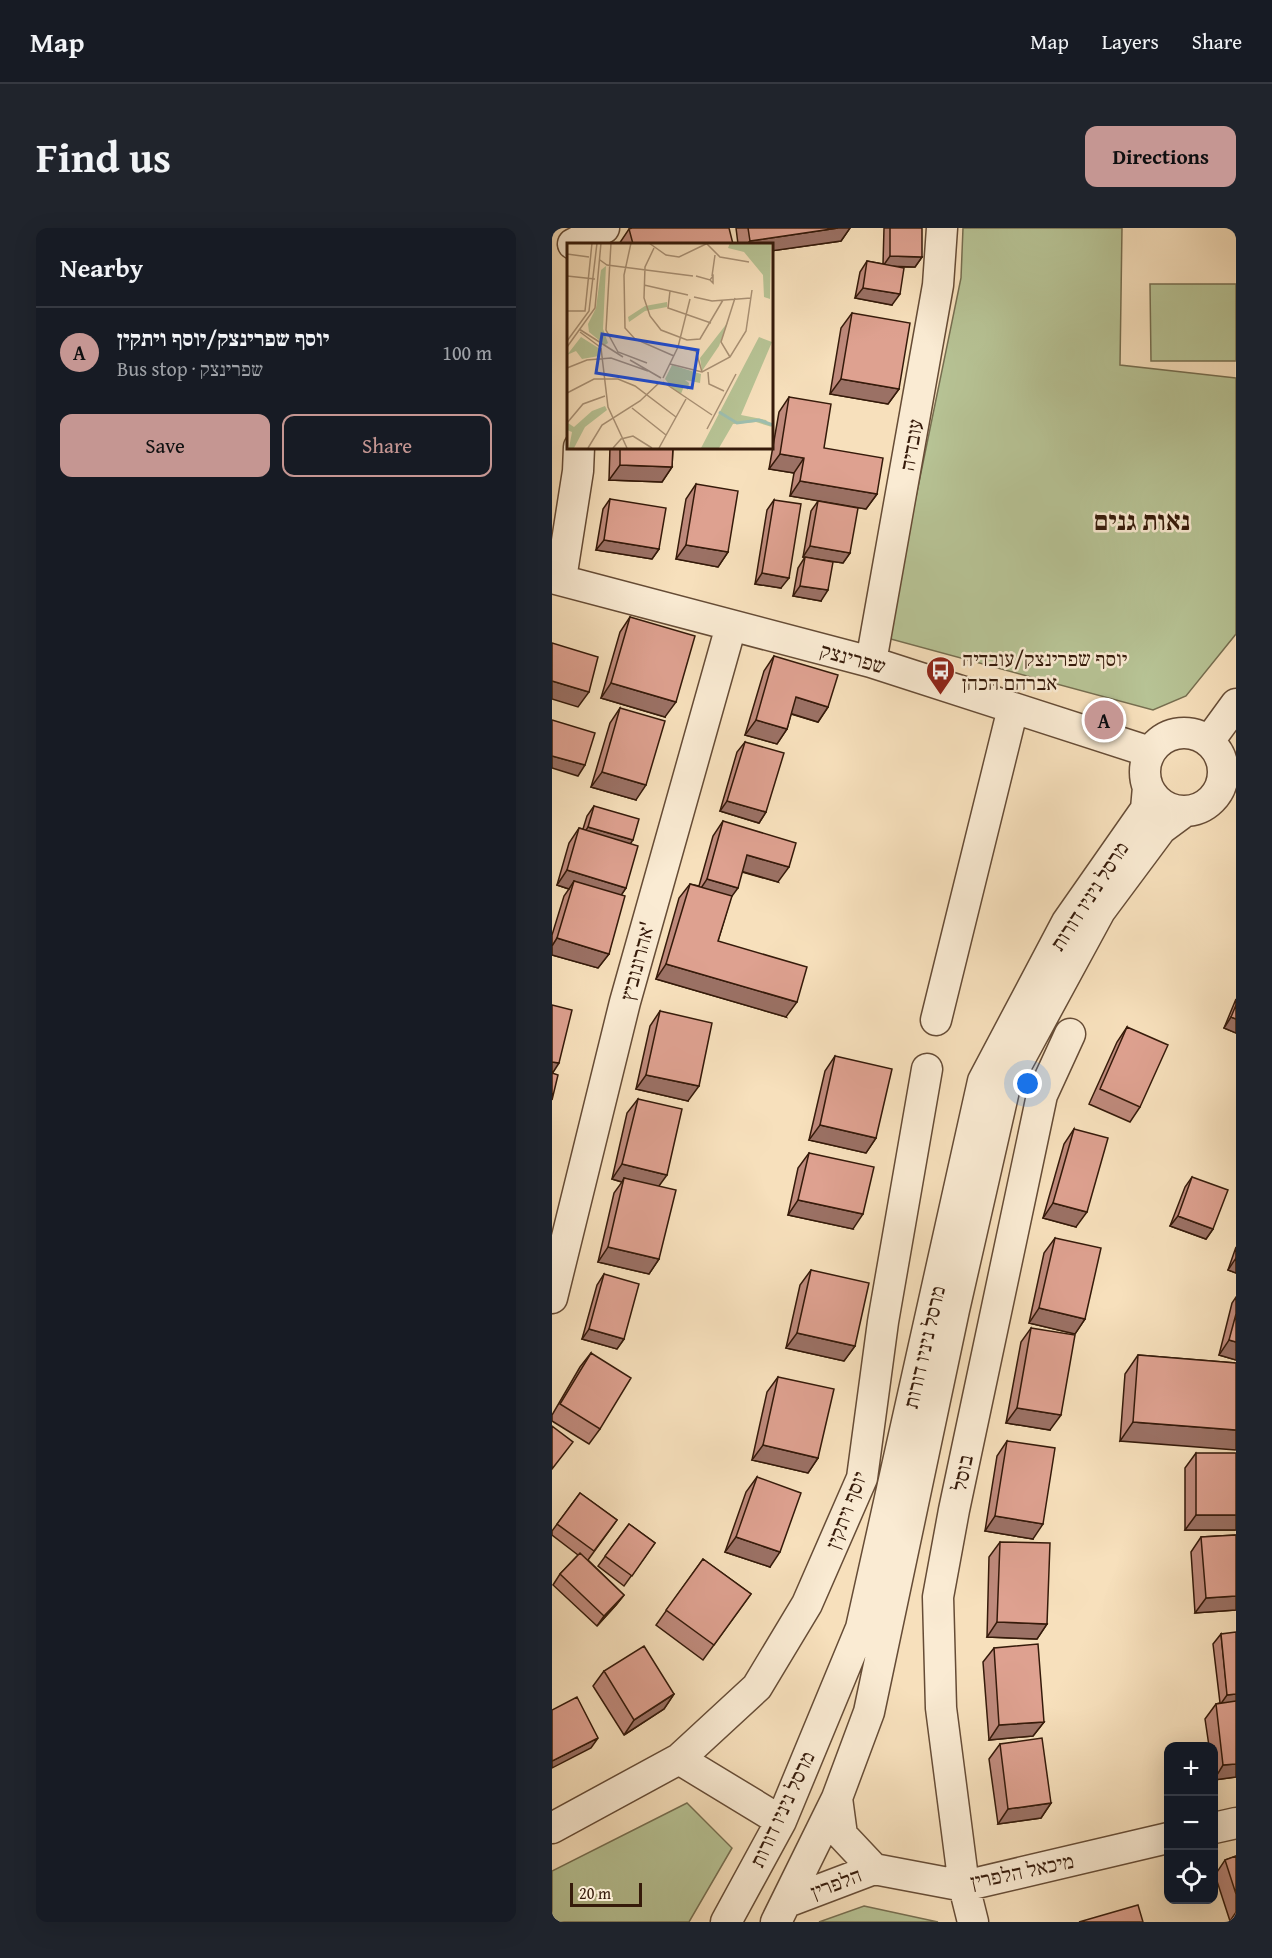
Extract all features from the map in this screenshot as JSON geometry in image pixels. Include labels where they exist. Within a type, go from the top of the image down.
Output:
[{"type":"street","points":[[575,243],[604,228]]},
{"type":"street","name":"עובדיה","points":[[871,662],[938,285],[942,228]]},
{"type":"street","points":[[556,579],[578,471],[579,448]]},
{"type":"street","name":"שפרינצק","points":[[556,579],[871,662],[1150,752]]},
{"type":"street","name":"אהרונוביץ'","points":[[552,1298],[626,1002],[731,626]]},
{"type":"street","points":[[1209,741],[1236,704]]},
{"type":"street","points":[[936,1020],[1013,708]]},
{"type":"street","points":[[1184,732],[1197,734],[1209,741],[1219,752],[1223,766],[1226,802],[1208,804],[1184,812],[1162,805],[1148,787],[1145,769],[1150,752],[1170,735],[1184,732]]},
{"type":"street","name":"מרסל ניניו דורות","points":[[726,1922],[781,1821],[861,1628],[983,1081],[1067,922],[1146,809],[1148,787]]},
{"type":"street","name":"מרסל ניניו דורות","points":[[781,1912],[837,1798],[870,1712],[954,1310],[1005,1086],[1100,911],[1161,829],[1184,812]]},
{"type":"street","name":"בוסל","points":[[973,1922],[964,1886],[941,1708],[938,1597],[954,1510],[1042,1095],[1070,1034]]},
{"type":"street","name":"יוסף ויתקין","points":[[552,1828],[679,1759],[757,1687],[807,1604],[862,1478],[883,1322],[927,1069]]},
{"type":"street","points":[[679,1759],[781,1821]]},
{"type":"street","name":"הלפרין","points":[[781,1912],[874,1869],[842,1835],[837,1798]]},
{"type":"street","points":[[1218,1827],[1236,1823]]},
{"type":"street","name":"מיכאל הלפרין","points":[[874,1869],[964,1886],[1164,1839]]},
{"type":"green space","points":[[963,228],[1122,228],[1120,365],[1236,378],[1236,634],[1186,696],[1153,710],[887,638],[961,278]]},
{"type":"green space","points":[[1150,284],[1236,284],[1236,361],[1151,361]]},
{"type":"green space","points":[[687,1803],[732,1848],[689,1922],[552,1922],[552,1871]]},
{"type":"green space","points":[[864,1906],[938,1922],[819,1922]]},
{"type":"building","points":[[729,228],[733,243],[633,243],[629,229]]},
{"type":"building","points":[[748,228],[838,228],[750,241]]},
{"type":"building","points":[[890,228],[922,228],[922,257],[890,256]]},
{"type":"building","points":[[867,261],[904,268],[900,294],[863,288]]},
{"type":"building","points":[[852,313],[910,323],[899,389],[841,379]]},
{"type":"building","points":[[789,397],[831,404],[824,448],[883,458],[877,494],[800,481],[804,458],[780,454]]},
{"type":"building","points":[[620,448],[673,448],[672,467],[620,465]]},
{"type":"building","points":[[696,484],[738,491],[728,552],[686,545]]},
{"type":"building","points":[[610,499],[666,508],[659,549],[604,540]]},
{"type":"building","points":[[774,500],[801,504],[789,578],[762,573]]},
{"type":"building","points":[[818,501],[858,508],[850,553],[810,546]]},
{"type":"building","points":[[805,557],[833,562],[828,590],[800,586]]},
{"type":"building","points":[[630,617],[695,636],[676,702],[611,683]]},
{"type":"building","points":[[552,643],[598,657],[589,692],[552,681]]},
{"type":"building","points":[[774,656],[838,675],[828,707],[796,697],[787,729],[756,720]]},
{"type":"building","points":[[620,708],[665,721],[646,785],[602,772]]},
{"type":"building","points":[[552,720],[595,733],[585,765],[552,756]]},
{"type":"building","points":[[745,742],[784,753],[766,812],[727,801]]},
{"type":"building","points":[[594,806],[639,819],[633,840],[588,827]]},
{"type":"building","points":[[723,821],[796,843],[789,867],[747,855],[738,888],[707,879]]},
{"type":"building","points":[[579,828],[638,846],[626,888],[567,870]]},
{"type":"building","points":[[574,881],[625,896],[609,954],[557,938]]},
{"type":"building","points":[[690,884],[732,896],[718,941],[807,967],[797,1002],[666,964]]},
{"type":"building","points":[[552,1005],[572,1010],[559,1063],[552,1062]]},
{"type":"building","points":[[1236,1005],[1236,1019],[1231,1017]]},
{"type":"building","points":[[660,1011],[712,1023],[699,1086],[646,1075]]},
{"type":"building","points":[[1127,1027],[1168,1045],[1140,1107],[1100,1089]]},
{"type":"building","points":[[835,1056],[892,1069],[876,1138],[820,1125]]},
{"type":"building","points":[[552,1073],[558,1075],[552,1100]]},
{"type":"building","points":[[638,1099],[682,1109],[667,1175],[622,1164]]},
{"type":"building","points":[[1074,1129],[1108,1138],[1087,1212],[1053,1203]]},
{"type":"building","points":[[809,1153],[874,1167],[863,1214],[798,1200]]},
{"type":"building","points":[[1192,1177],[1228,1190],[1213,1229],[1178,1216]]},
{"type":"building","points":[[624,1178],[676,1190],[659,1259],[608,1247]]},
{"type":"building","points":[[1055,1238],[1101,1248],[1085,1319],[1039,1308]]},
{"type":"building","points":[[811,1270],[869,1283],[855,1346],[797,1333]]},
{"type":"building","points":[[604,1274],[639,1284],[624,1339],[589,1329]]},
{"type":"building","points":[[1236,1314],[1236,1342],[1229,1340]]},
{"type":"building","points":[[1031,1328],[1075,1335],[1061,1415],[1017,1408]]},
{"type":"building","points":[[591,1353],[631,1378],[600,1429],[560,1404]]},
{"type":"building","points":[[1138,1355],[1236,1363],[1236,1430],[1133,1422]]},
{"type":"building","points":[[778,1377],[834,1389],[818,1458],[763,1445]]},
{"type":"building","points":[[552,1426],[573,1442],[552,1469]]},
{"type":"building","points":[[1007,1441],[1055,1448],[1043,1524],[995,1516]]},
{"type":"building","points":[[1196,1453],[1236,1453],[1236,1515],[1196,1515]]},
{"type":"building","points":[[757,1477],[801,1493],[780,1552],[736,1537]]},
{"type":"building","points":[[580,1493],[617,1520],[594,1551],[557,1524]]},
{"type":"building","points":[[629,1524],[655,1543],[632,1576],[605,1556]]},
{"type":"building","points":[[1236,1535],[1236,1596],[1206,1598],[1201,1537]]},
{"type":"building","points":[[1000,1542],[1050,1543],[1047,1624],[997,1622]]},
{"type":"building","points":[[580,1553],[624,1595],[604,1616],[560,1574]]},
{"type":"building","points":[[703,1559],[751,1594],[714,1645],[666,1610]]},
{"type":"building","points":[[1236,1632],[1236,1694],[1227,1695],[1221,1634]]},
{"type":"building","points":[[1038,1644],[1044,1722],[999,1725],[994,1648]]},
{"type":"building","points":[[644,1646],[674,1694],[634,1720],[604,1671]]},
{"type":"building","points":[[577,1697],[598,1738],[552,1761],[552,1710]]},
{"type":"building","points":[[1236,1701],[1236,1764],[1223,1765],[1216,1704]]},
{"type":"building","points":[[1042,1738],[1051,1803],[1008,1809],[1000,1744]]},
{"type":"building","points":[[1236,1856],[1236,1894],[1225,1860]]},
{"type":"building","points":[[1138,1905],[1143,1922],[1079,1922]]},
{"type":"place","name":"יוסף שפרינצק/עובדיה אברהם הכהן","points":[[941,696]]},
{"type":"place","name":"יוסף שפרינצק/יוסף ויתקין","points":[[1104,720]]},
{"type":"district","name":"נאות גנים","points":[[1142,520]]}]
